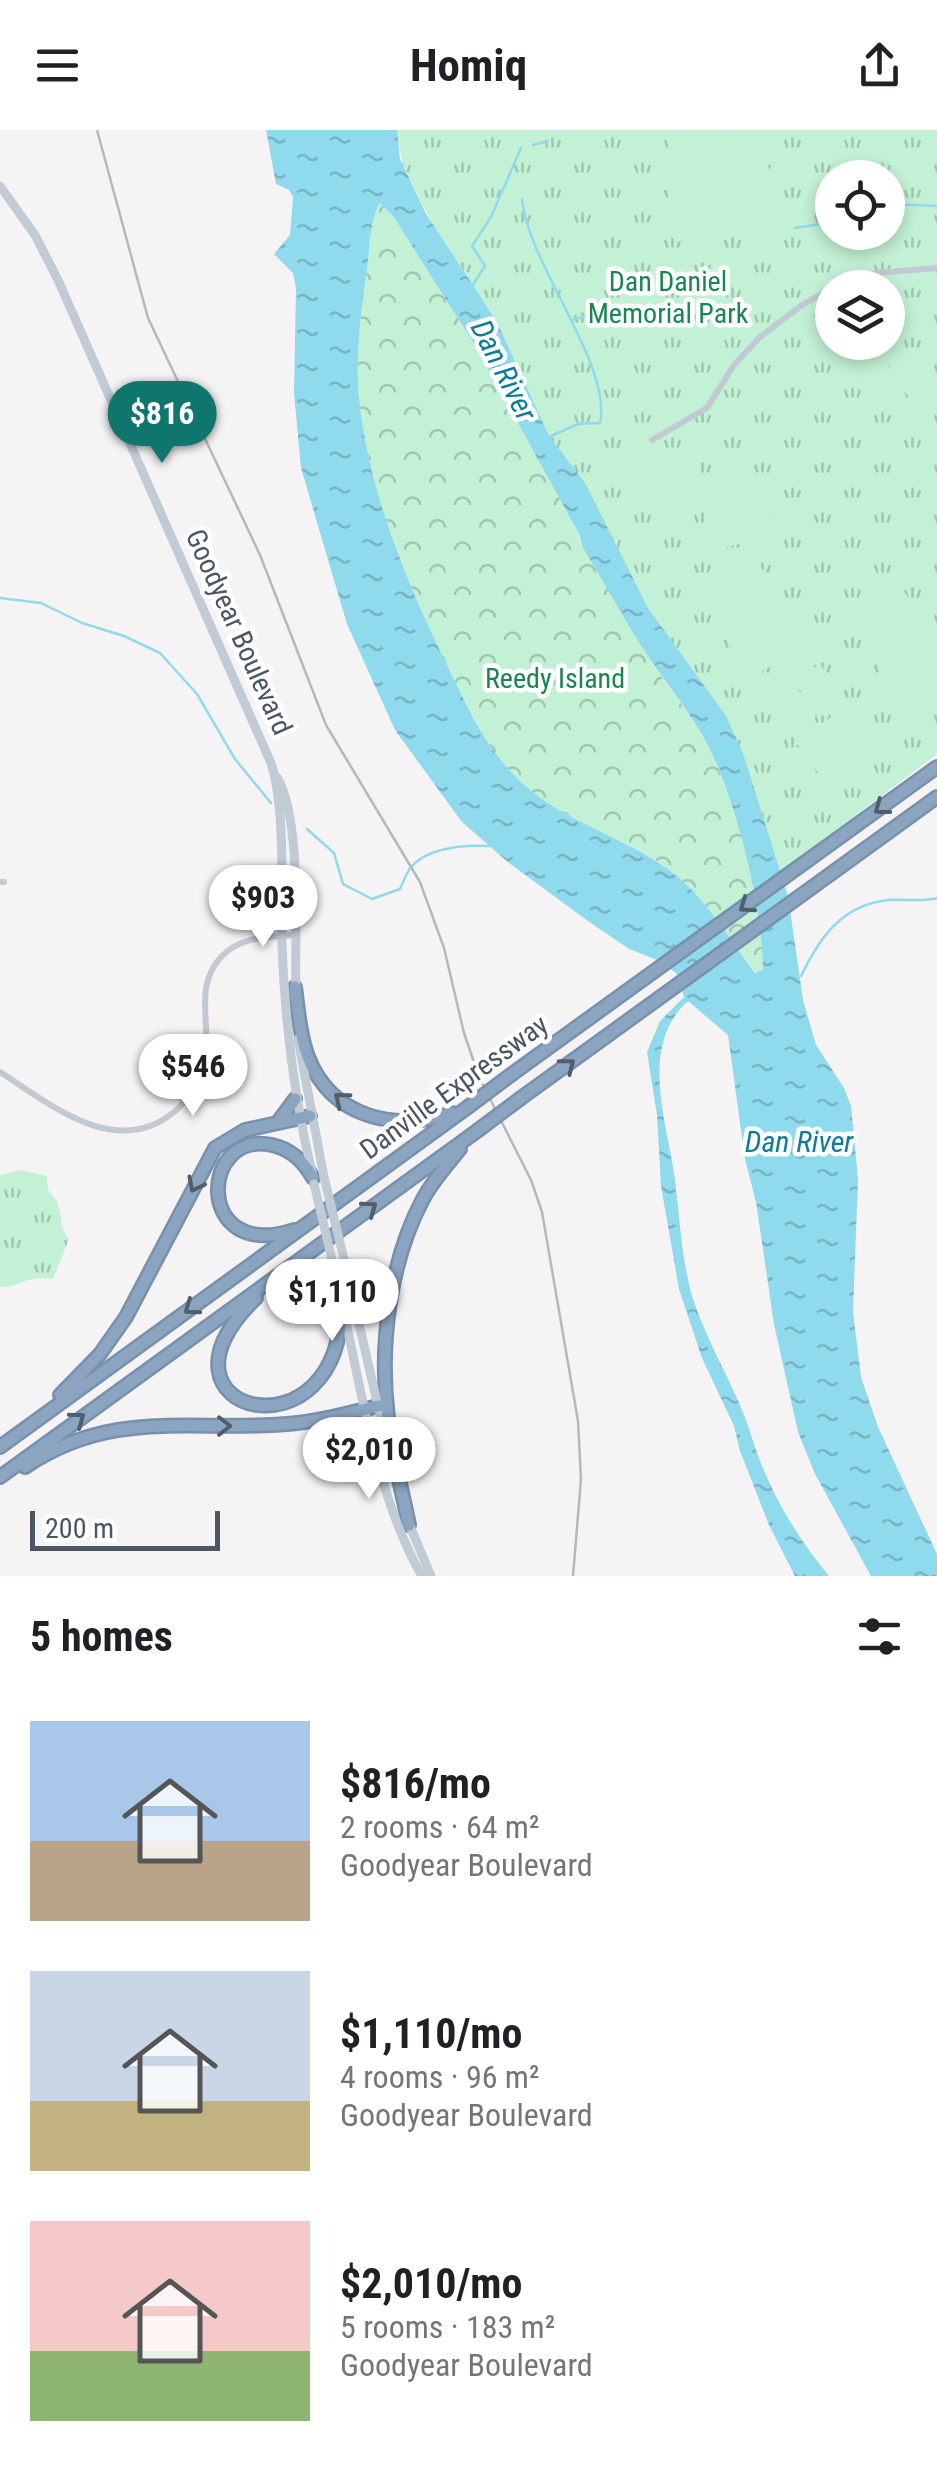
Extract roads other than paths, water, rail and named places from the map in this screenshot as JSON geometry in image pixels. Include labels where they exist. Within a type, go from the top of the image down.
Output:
[{"type":"highway","name":"Danville Expressway","points":[[0,1444],[937,767]]},
{"type":"highway","name":"Danville Expressway","points":[[0,1480],[937,797]]},
{"type":"highway","points":[[295,987],[309,1058],[323,1083],[349,1106],[371,1117],[407,1123],[467,1108]]},
{"type":"highway","points":[[278,1122],[295,1099]]},
{"type":"highway","points":[[0,1444],[72,1384],[113,1336],[215,1148],[232,1135],[305,1118]]},
{"type":"highway","points":[[409,1525],[387,1412],[386,1340],[392,1297],[404,1248],[423,1200],[473,1134]]},
{"type":"highway","points":[[308,1225],[272,1236],[244,1232],[226,1219],[219,1206],[220,1173],[229,1159],[255,1145],[272,1145],[292,1154],[317,1180]]},
{"type":"highway","points":[[286,1270],[245,1309],[222,1344],[218,1359],[221,1376],[232,1394],[245,1404],[262,1408],[282,1404],[303,1393],[318,1378],[334,1349],[341,1299]]},
{"type":"highway","points":[[0,1480],[52,1451],[108,1430],[144,1425],[289,1424],[372,1407]]},
{"type":"main road","name":"Goodyear Boulevard","points":[[0,186],[36,235],[58,280],[285,794],[291,830],[295,987],[305,1118],[341,1299],[409,1525],[431,1576]]},
{"type":"main road","name":"Goodyear Boulevard","points":[[275,775],[286,1029],[295,1099],[305,1118]]},
{"type":"main road","name":"Goodyear Boulevard","points":[[317,1180],[345,1264],[394,1517],[422,1576]]},
{"type":"street","points":[[905,271],[937,268]]},
{"type":"street","points":[[652,440],[707,408],[740,358],[760,337],[815,298]]},
{"type":"street","points":[[0,1072],[95,1128],[128,1131],[153,1125],[182,1105],[200,1077],[206,1048],[204,990],[217,962],[230,948],[245,941],[294,935]]},
{"type":"water","name":"Dan River","points":[[266,130],[397,130],[400,159],[426,214],[496,320],[549,436],[585,483],[648,608],[726,716],[743,753],[788,896],[803,1000],[816,1045],[851,1106],[858,1179],[853,1312],[861,1377],[878,1427],[937,1554],[937,1576],[871,1576],[815,1474],[798,1432],[774,1324],[728,1035],[688,1001],[673,1018],[665,1037],[659,1080],[688,1280],[703,1326],[738,1400],[773,1490],[798,1535],[829,1576],[795,1576],[769,1525],[734,1426],[702,1358],[679,1289],[661,1186],[657,1115],[647,1052],[660,1021],[684,997],[677,974],[662,962],[629,949],[509,863],[462,822],[395,730],[347,624],[301,468],[294,393],[296,288],[293,273],[274,254],[290,235],[293,197],[289,190],[276,184]],"holes":[[[380,203],[393,216],[476,347],[624,618],[709,748],[729,797],[746,857],[763,970],[755,973],[713,914],[676,875],[529,789],[493,750],[463,698],[392,539],[364,434],[358,351],[370,235]]]},
{"type":"waterway","points":[[533,145],[548,141]]},
{"type":"waterway","points":[[472,286],[485,266],[472,246],[491,217],[521,148]]},
{"type":"waterway","points":[[522,199],[538,253],[582,344],[601,400],[600,423],[578,424],[549,437]]},
{"type":"waterway","points":[[905,205],[937,206]]},
{"type":"waterway","points":[[795,228],[815,225]]},
{"type":"waterway","points":[[572,320],[590,315]]},
{"type":"waterway","points":[[0,598],[41,603],[160,653],[197,694],[235,759],[271,803]]},
{"type":"waterway","points":[[307,829],[334,853],[343,884],[372,899],[400,889],[411,867],[427,855],[458,847],[489,846],[490,842]]},
{"type":"waterway","points":[[801,976],[834,925],[858,908],[888,900],[937,898]]},
{"type":"railway","points":[[97,130],[148,318],[260,555],[326,725],[420,882],[444,948],[479,1077],[531,1180],[542,1212],[578,1421],[581,1479],[573,1576]]},
{"type":"park label","name":"Dan Daniel Memorial Park","points":[[668,297]]},
{"type":"park label","name":"Reedy Island","points":[[555,678]]}]
